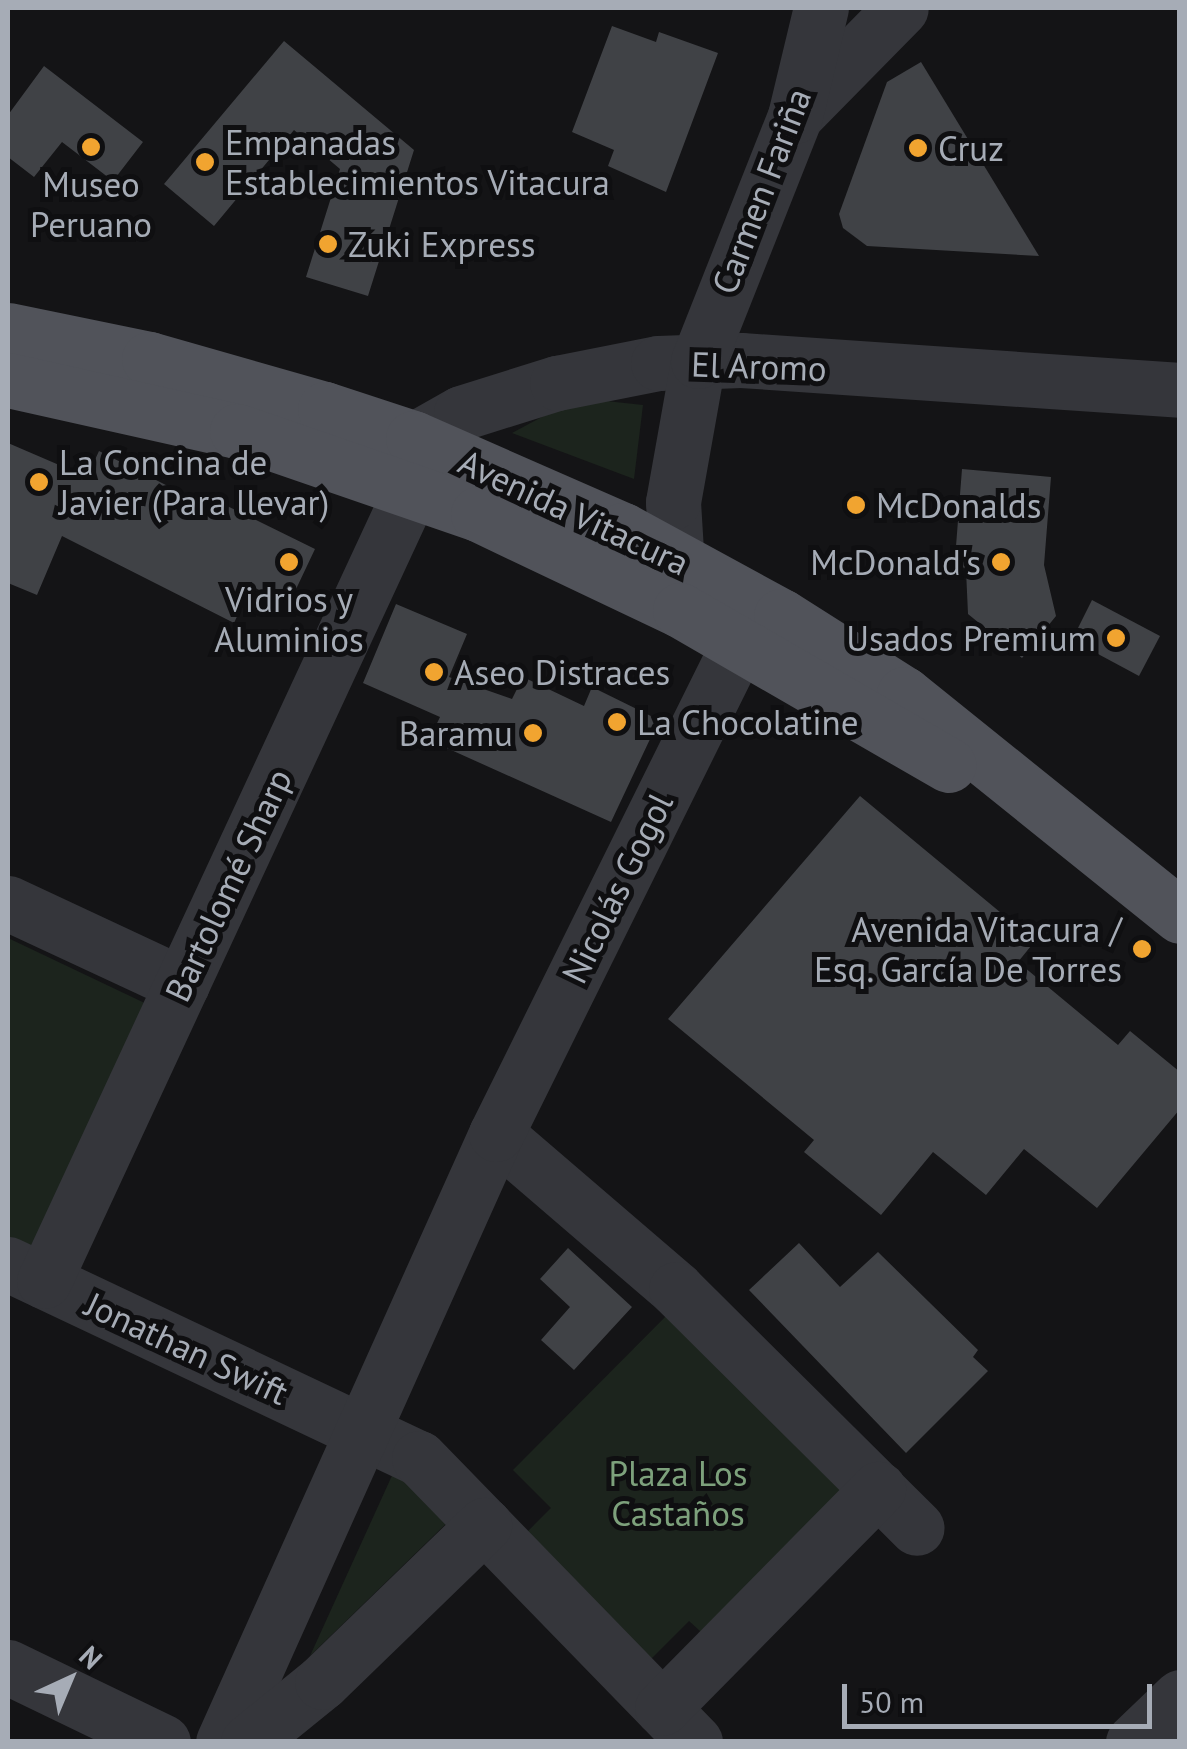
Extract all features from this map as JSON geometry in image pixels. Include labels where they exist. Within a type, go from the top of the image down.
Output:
[{"type":"main road","name":"Avenida Vitacura","points":[[8,330],[220,378],[412,463],[674,556],[904,694],[1074,835],[1180,916]]},
{"type":"main road","name":"Avenida Vitacura","points":[[8,380],[237,431],[358,469],[412,463],[543,542],[680,610],[1074,835]]},
{"type":"street","name":"Carmen Fariña","points":[[680,610],[674,556],[676,481],[698,361],[794,116],[820,8]]},
{"type":"street","points":[[794,116],[901,8]]},
{"type":"street","name":"El Aromo","points":[[412,463],[461,414],[557,383],[698,361],[1180,390]]},
{"type":"street","name":"Bartolomé Sharp","points":[[26,1273],[182,984],[412,463]]},
{"type":"street","name":"Nicolás Gogol","points":[[223,1742],[366,1432],[496,1134],[739,643]]},
{"type":"street","points":[[8,903],[182,984]]},
{"type":"street","points":[[496,1134],[676,1289],[917,1528]]},
{"type":"street","name":"Jonathan Swift","points":[[26,1273],[366,1432]]},
{"type":"street","points":[[366,1432],[419,1458],[679,1725],[878,1489]]},
{"type":"street","points":[[248,1742],[322,1682],[484,1524]]},
{"type":"street","points":[[8,1667],[163,1742]]},
{"type":"street","points":[[1133,1742],[1180,1697]]},
{"type":"green space","points":[[597,400],[643,405],[634,479],[512,433],[553,411]]},
{"type":"green space","points":[[8,938],[151,1006],[36,1254],[8,1241]]},
{"type":"green space","name":"Plaza Los Castaños","points":[[674,1308],[861,1493],[712,1642],[689,1621],[649,1661],[523,1536],[551,1508],[513,1470]]},
{"type":"green space","points":[[400,1458],[455,1515],[310,1656]]},
{"type":"building","points":[[612,26],[656,42],[659,32],[718,53],[666,192],[608,166],[614,150],[572,132]]},
{"type":"building","points":[[284,41],[414,150],[368,296],[306,277],[340,169],[294,130],[214,226],[164,184]]},
{"type":"building","name":"Cruz","points":[[921,62],[1039,256],[867,246],[843,228],[839,214],[887,82]]},
{"type":"building","points":[[44,66],[143,142],[113,181],[62,142],[34,177],[8,157],[8,115]]},
{"type":"building","points":[[8,443],[87,477],[99,451],[213,509],[217,501],[315,549],[289,604],[251,586],[234,623],[62,536],[37,595],[8,583]]},
{"type":"building","name":"McDonald's","points":[[962,469],[1051,477],[1044,565],[1056,616],[1022,658],[968,614],[966,570],[955,559]]},
{"type":"building","name":"Usados Premium","points":[[1092,600],[1160,636],[1139,676],[1072,640]]},
{"type":"building","points":[[396,604],[467,634],[449,677],[512,699],[523,677],[584,706],[592,687],[659,720],[611,822],[429,740],[440,717],[363,683]]},
{"type":"building","points":[[860,796],[1035,941],[1018,962],[1118,1045],[1130,1031],[1180,1072],[1180,1109],[1097,1208],[1024,1149],[986,1195],[933,1152],[881,1215],[804,1152],[814,1140],[668,1019]]},
{"type":"building","points":[[799,1243],[840,1287],[878,1252],[978,1350],[973,1357],[988,1371],[906,1453],[749,1290]]},
{"type":"building","points":[[568,1248],[632,1307],[574,1370],[541,1340],[570,1307],[540,1279]]},
{"type":"place","name":"Museo Peruano","points":[[91,147]]},
{"type":"place","name":"Cruz","points":[[918,148]]},
{"type":"place","name":"Empanadas Establecimientos Vitacura","points":[[205,162]]},
{"type":"place","name":"Zuki Express","points":[[328,244]]},
{"type":"place","name":"La Concina de Javier (Para llevar)","points":[[39,482]]},
{"type":"place","name":"McDonalds","points":[[856,505]]},
{"type":"place","name":"Vidrios y Aluminios","points":[[289,562]]},
{"type":"place","name":"McDonald's","points":[[1001,562]]},
{"type":"place","name":"Usados Premium","points":[[1116,638]]},
{"type":"place","name":"Aseo Distraces","points":[[434,672]]},
{"type":"place","name":"La Chocolatine","points":[[617,722]]},
{"type":"place","name":"Baramu","points":[[533,733]]},
{"type":"place","name":"Avenida Vitacura / Esq. García De Torres","points":[[1142,949]]}]
